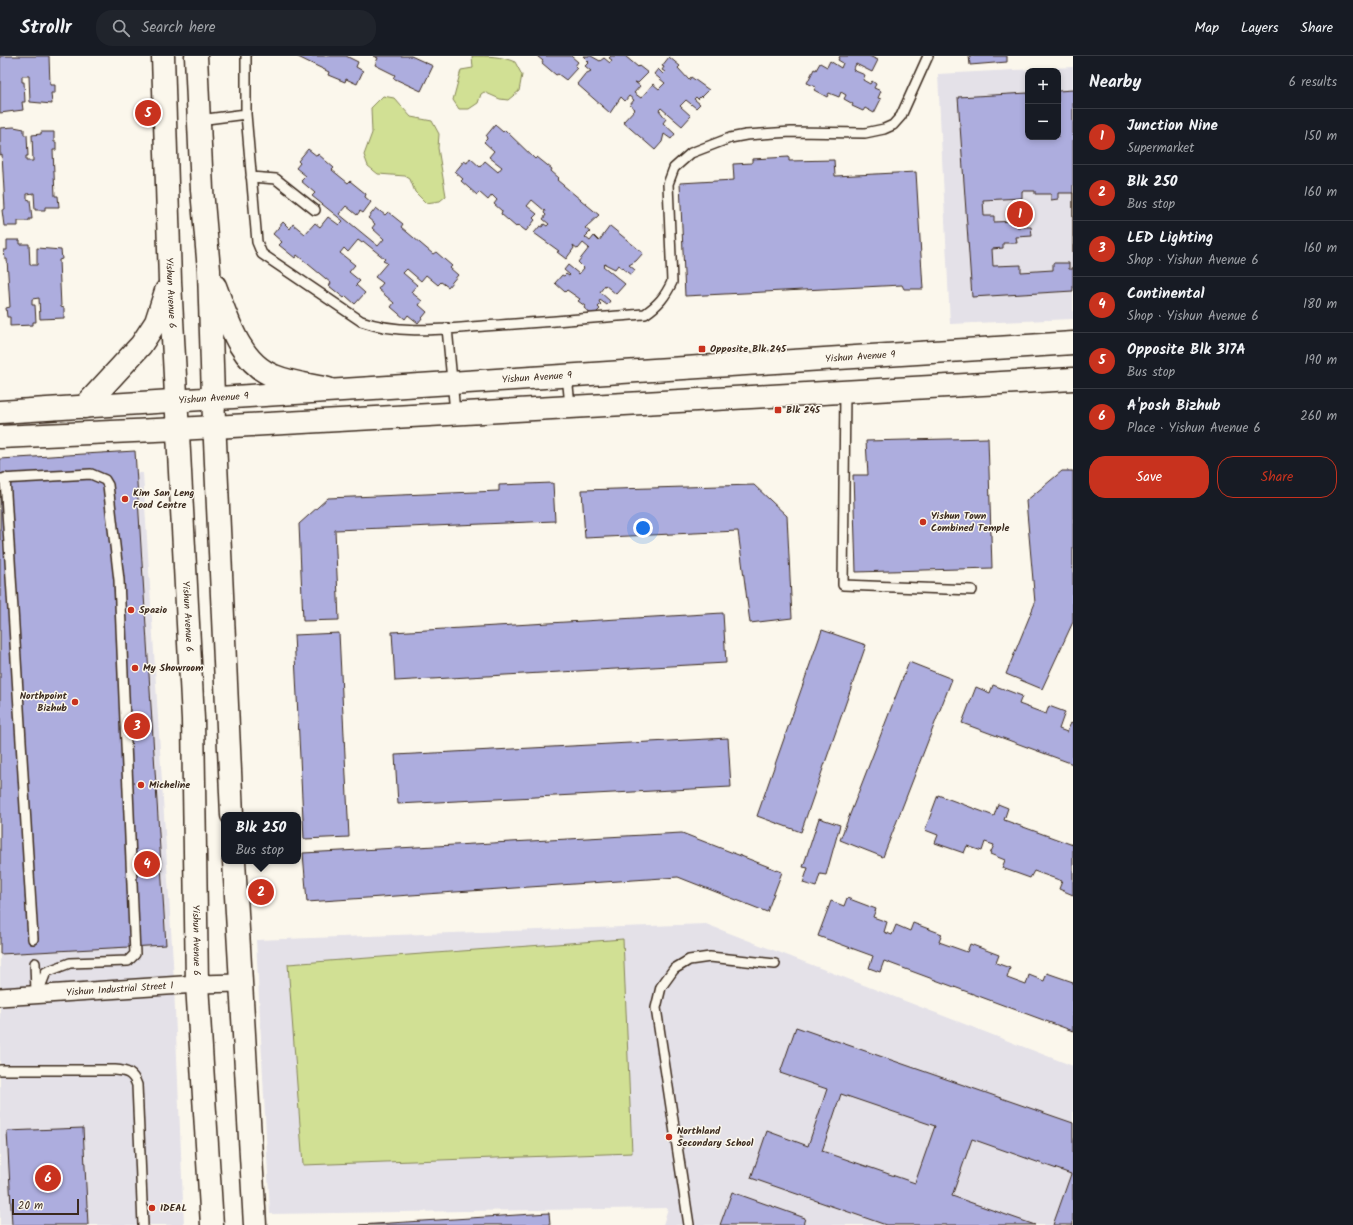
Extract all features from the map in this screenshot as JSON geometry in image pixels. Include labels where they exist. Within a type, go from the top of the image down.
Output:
[{"type":"main road","name":"Yishun Avenue 6","points":[[163,56],[170,281],[193,719],[197,984],[212,1225]]},
{"type":"main road","points":[[196,56],[209,270],[212,397],[232,812]]},
{"type":"main road","points":[[209,270],[230,326],[251,361],[273,376],[328,389]]},
{"type":"main road","points":[[84,407],[141,345],[156,322],[170,281]]},
{"type":"main road","name":"Yishun Avenue 9","points":[[0,412],[176,402],[212,397],[328,389],[453,384],[1073,343]]},
{"type":"main road","points":[[0,437],[178,429],[570,405],[1073,379]]},
{"type":"main road","points":[[234,864],[255,1225]]},
{"type":"street","name":"Yishun Industrial Street 1","points":[[0,997],[197,984],[240,983]]},
{"type":"lane","points":[[246,56],[246,114],[251,178],[257,242],[262,254],[361,321],[375,326],[401,330],[645,314],[656,306],[665,296],[672,282],[668,184],[674,168],[691,153],[730,138],[746,135],[791,132],[866,133],[884,129],[893,125],[901,116],[928,56]]},
{"type":"lane","points":[[199,120],[246,114]]},
{"type":"lane","points":[[251,178],[276,179],[315,210]]},
{"type":"lane","points":[[447,328],[453,384],[454,412]]},
{"type":"lane","points":[[567,376],[570,405]]},
{"type":"lane","points":[[845,390],[842,585],[972,590]]},
{"type":"lane","points":[[33,939],[2,479],[91,474],[105,480],[108,485],[119,580],[135,954],[128,961],[70,962],[46,972],[37,995]]},
{"type":"lane","points":[[689,1225],[656,1008],[661,987],[674,969],[689,960],[710,958],[775,964]]},
{"type":"lane","points":[[35,963],[37,995]]},
{"type":"lane","points":[[0,1070],[115,1070],[126,1071],[132,1075],[137,1085],[144,1225]]},
{"type":"shaded area","points":[[1073,67],[1073,319],[950,324],[938,74],[1025,69],[1025,140],[1061,140],[1061,68],[1054,68]]},
{"type":"shaded area","points":[[143,473],[173,962],[184,1225],[0,1225],[0,475]]},
{"type":"shaded area","name":"Northland Secondary School","points":[[706,924],[1073,1066],[1073,1225],[663,1225],[668,1208],[270,1214],[256,940]]},
{"type":"green space","points":[[472,56],[499,57],[515,62],[522,75],[519,91],[508,100],[500,99],[484,92],[481,94],[478,103],[469,109],[459,109],[453,100],[461,70],[473,68]]},
{"type":"green space","points":[[383,96],[394,98],[411,117],[432,121],[439,134],[438,148],[446,196],[440,201],[426,203],[415,192],[410,179],[405,176],[378,174],[368,166],[364,155],[372,133],[371,108]]},
{"type":"green space","points":[[623,939],[632,1153],[303,1165],[288,964]]},
{"type":"building","points":[[0,56],[49,56],[50,85],[55,85],[55,93],[51,93],[52,104],[30,102],[29,76],[22,76],[22,82],[24,82],[25,102],[22,102],[23,110],[0,113]]},
{"type":"building","points":[[296,56],[346,56],[358,62],[356,67],[363,71],[357,84],[346,79],[345,82],[328,75],[329,72]]},
{"type":"building","points":[[373,56],[411,56],[433,66],[421,91],[393,78],[395,75],[375,65],[378,58]]},
{"type":"building","points":[[537,56],[571,56],[578,62],[575,66],[577,68],[566,80],[558,74],[556,75],[542,63],[543,61]]},
{"type":"building","points":[[583,56],[591,56],[600,61],[604,58],[610,63],[612,60],[609,58],[611,56],[625,56],[638,67],[639,66],[648,73],[638,83],[635,82],[640,86],[634,93],[641,98],[653,84],[659,89],[665,83],[654,74],[658,69],[663,74],[665,72],[662,70],[664,67],[662,66],[669,57],[680,66],[678,68],[689,80],[691,77],[709,90],[702,97],[701,96],[698,99],[696,97],[694,99],[700,104],[696,108],[686,100],[680,106],[691,116],[682,126],[661,108],[659,110],[666,119],[663,123],[675,134],[671,139],[664,134],[662,142],[655,150],[623,122],[635,109],[630,105],[634,100],[629,96],[625,101],[621,97],[610,113],[577,84],[585,74],[591,71],[585,66],[589,62]]},
{"type":"building","points":[[840,56],[869,56],[878,60],[872,72],[856,64],[853,70],[865,75],[863,80],[870,84],[872,81],[876,84],[874,88],[881,91],[878,98],[881,99],[874,113],[865,108],[863,111],[852,106],[853,104],[844,99],[846,95],[841,92],[839,97],[829,93],[827,97],[814,90],[816,87],[807,83],[814,69],[816,70],[820,63],[827,67],[830,61],[841,68],[843,63],[838,60]]},
{"type":"building","points":[[969,56],[1007,56],[1007,62],[970,65]]},
{"type":"building","points":[[1073,90],[1073,291],[972,297],[958,97],[1025,93],[1025,140],[1061,140],[1061,91]]},
{"type":"building","points":[[495,125],[503,132],[505,130],[535,159],[537,157],[552,169],[551,171],[559,178],[557,180],[599,215],[585,228],[590,232],[585,237],[590,241],[594,236],[599,241],[610,226],[643,253],[636,261],[629,265],[635,270],[631,275],[618,265],[615,269],[605,264],[603,266],[625,284],[616,294],[605,285],[600,292],[610,301],[607,305],[600,300],[599,302],[601,304],[598,307],[600,309],[593,316],[584,308],[585,306],[578,301],[580,299],[567,290],[565,292],[555,283],[562,275],[570,275],[564,270],[568,265],[579,274],[584,268],[578,262],[589,248],[583,243],[578,249],[573,245],[574,248],[566,259],[557,252],[559,251],[534,233],[540,226],[542,227],[544,224],[547,226],[549,224],[543,219],[546,215],[544,213],[545,211],[532,200],[527,206],[537,214],[533,218],[535,220],[526,231],[518,225],[516,227],[501,214],[502,211],[494,204],[497,200],[492,195],[488,200],[479,192],[477,195],[461,181],[463,179],[455,172],[464,161],[467,163],[470,158],[480,167],[485,161],[498,172],[502,167],[489,157],[494,151],[484,142],[487,139],[486,136]]},
{"type":"building","points":[[14,127],[24,129],[24,135],[27,135],[28,156],[26,156],[26,161],[33,161],[32,135],[41,134],[41,132],[54,132],[54,142],[56,142],[56,150],[53,150],[55,196],[58,196],[59,207],[45,207],[45,210],[35,210],[34,193],[27,194],[27,199],[30,200],[32,219],[29,219],[29,221],[18,221],[18,226],[4,226],[2,210],[5,209],[2,154],[0,155],[0,128]]},
{"type":"building","points":[[308,149],[317,156],[318,154],[334,168],[332,170],[348,183],[350,181],[366,194],[365,197],[371,202],[363,213],[360,211],[357,215],[346,206],[339,214],[378,246],[384,239],[372,228],[375,224],[368,218],[376,208],[385,215],[388,212],[403,224],[401,227],[433,254],[436,252],[452,266],[450,268],[458,275],[448,287],[441,282],[438,285],[426,275],[421,281],[407,269],[403,273],[417,285],[411,292],[422,301],[419,305],[427,312],[418,323],[408,315],[405,319],[391,307],[394,303],[378,289],[383,283],[375,277],[387,263],[383,261],[385,259],[363,241],[362,243],[358,240],[348,252],[344,248],[340,253],[355,265],[349,272],[360,281],[356,285],[365,293],[355,304],[346,296],[344,298],[329,286],[331,283],[297,255],[295,258],[279,245],[282,242],[273,234],[283,222],[290,229],[293,224],[305,234],[315,223],[320,227],[328,217],[339,225],[343,221],[312,196],[315,193],[301,181],[306,176],[296,168],[300,163],[298,161]]},
{"type":"building","points":[[789,157],[789,161],[834,160],[835,176],[916,172],[923,289],[904,289],[902,285],[685,296],[680,183],[734,180],[733,164],[752,163],[752,159]]},
{"type":"building","points":[[1022,191],[1035,191],[1035,194],[1051,194],[1051,200],[1058,199],[1058,193],[1073,193],[1073,269],[1069,269],[1069,263],[1053,263],[1053,270],[1021,272],[1021,265],[993,266],[992,249],[1003,248],[1003,243],[1017,243],[1016,237],[1032,236],[1031,227],[1017,227],[1017,221],[994,222],[994,216],[984,216],[983,200],[1022,198]]},
{"type":"building","points":[[7,240],[20,240],[20,244],[29,244],[30,265],[37,265],[37,248],[61,250],[62,259],[59,260],[61,307],[64,308],[64,318],[40,319],[39,298],[32,299],[32,305],[35,305],[36,322],[33,322],[33,325],[10,326],[10,317],[7,317],[6,308],[10,307],[7,259],[5,259],[4,250],[7,250]]},
{"type":"building","name":"Yishun Town Combined Temple","points":[[988,438],[992,568],[856,572],[853,475],[868,475],[866,441]]},
{"type":"building","name":"Northpoint Bizhub","points":[[135,451],[166,945],[0,954],[0,459]]},
{"type":"building","points":[[1062,471],[1073,471],[1073,622],[1042,689],[1006,674],[1035,603],[1026,501]]},
{"type":"building","points":[[553,483],[555,521],[335,530],[339,620],[303,621],[299,524],[328,498],[499,491],[499,485]]},
{"type":"building","points":[[754,485],[787,516],[792,618],[750,623],[738,531],[585,538],[582,490]]},
{"type":"building","points":[[723,613],[726,663],[395,681],[392,632]]},
{"type":"building","points":[[822,630],[866,645],[801,832],[757,816]]},
{"type":"building","points":[[339,633],[349,837],[304,839],[294,635]]},
{"type":"building","points":[[909,662],[952,679],[883,857],[840,840]]},
{"type":"building","points":[[993,685],[1022,696],[1019,704],[1046,714],[1049,706],[1065,712],[1059,729],[1067,732],[1071,723],[1073,724],[1073,764],[962,723],[976,687],[990,693]]},
{"type":"building","points":[[728,738],[731,787],[398,804],[395,755]]},
{"type":"building","points":[[938,795],[994,816],[998,804],[1008,808],[1004,820],[1073,845],[1073,895],[1059,889],[1062,881],[1034,871],[1030,878],[1002,868],[1005,860],[990,854],[994,845],[985,842],[982,851],[967,846],[964,853],[935,843],[938,835],[925,830]]},
{"type":"building","points":[[819,818],[840,825],[826,875],[820,874],[816,887],[803,883],[808,868],[803,867]]},
{"type":"building","points":[[682,833],[782,872],[767,912],[678,877],[307,902],[303,853]]},
{"type":"building","points":[[847,898],[876,909],[873,917],[887,922],[884,932],[892,935],[896,925],[910,931],[913,923],[942,934],[939,942],[967,952],[970,944],[999,955],[996,963],[1010,968],[1007,978],[1026,985],[1029,975],[1044,981],[1047,973],[1073,982],[1073,1031],[884,961],[880,972],[869,968],[873,956],[818,936],[831,901],[844,906]]},
{"type":"building","points":[[796,1027],[1073,1123],[1073,1225],[1053,1225],[1071,1174],[972,1139],[952,1196],[1035,1225],[886,1225],[751,1178],[767,1131],[808,1146],[827,1089],[780,1073]],"holes":[[[841,1094],[935,1126],[915,1183],[822,1151]]]},
{"type":"building","points":[[83,1128],[88,1225],[12,1225],[7,1131]]},
{"type":"building","points":[[732,1192],[805,1218],[803,1225],[720,1225]]},
{"type":"building","points":[[549,1213],[550,1225],[359,1225]]},
{"type":"place","name":"Opposite Blk 317A","points":[[148,113]]},
{"type":"place","name":"Junction Nine","points":[[1020,214]]},
{"type":"place","name":"Opposite Blk 245","points":[[702,349]]},
{"type":"place","name":"Blk 245","points":[[778,410]]},
{"type":"place","name":"Kim San Leng Food Centre","points":[[125,499]]},
{"type":"place","name":"Yishun Town Combined Temple","points":[[923,522]]},
{"type":"place","name":"Spazio","points":[[131,610]]},
{"type":"place","name":"My Showroom","points":[[135,668]]},
{"type":"place","name":"Northpoint Bizhub","points":[[75,702]]},
{"type":"place","name":"LED Lighting","points":[[137,726]]},
{"type":"place","name":"Micheline","points":[[141,785]]},
{"type":"place","name":"Continental","points":[[147,864]]},
{"type":"place","name":"Blk 250","points":[[261,892]]},
{"type":"place","name":"Northland Secondary School","points":[[669,1137]]},
{"type":"place","name":"A'posh Bizhub","points":[[48,1178]]},
{"type":"place","name":"IDEAL","points":[[152,1208]]}]
